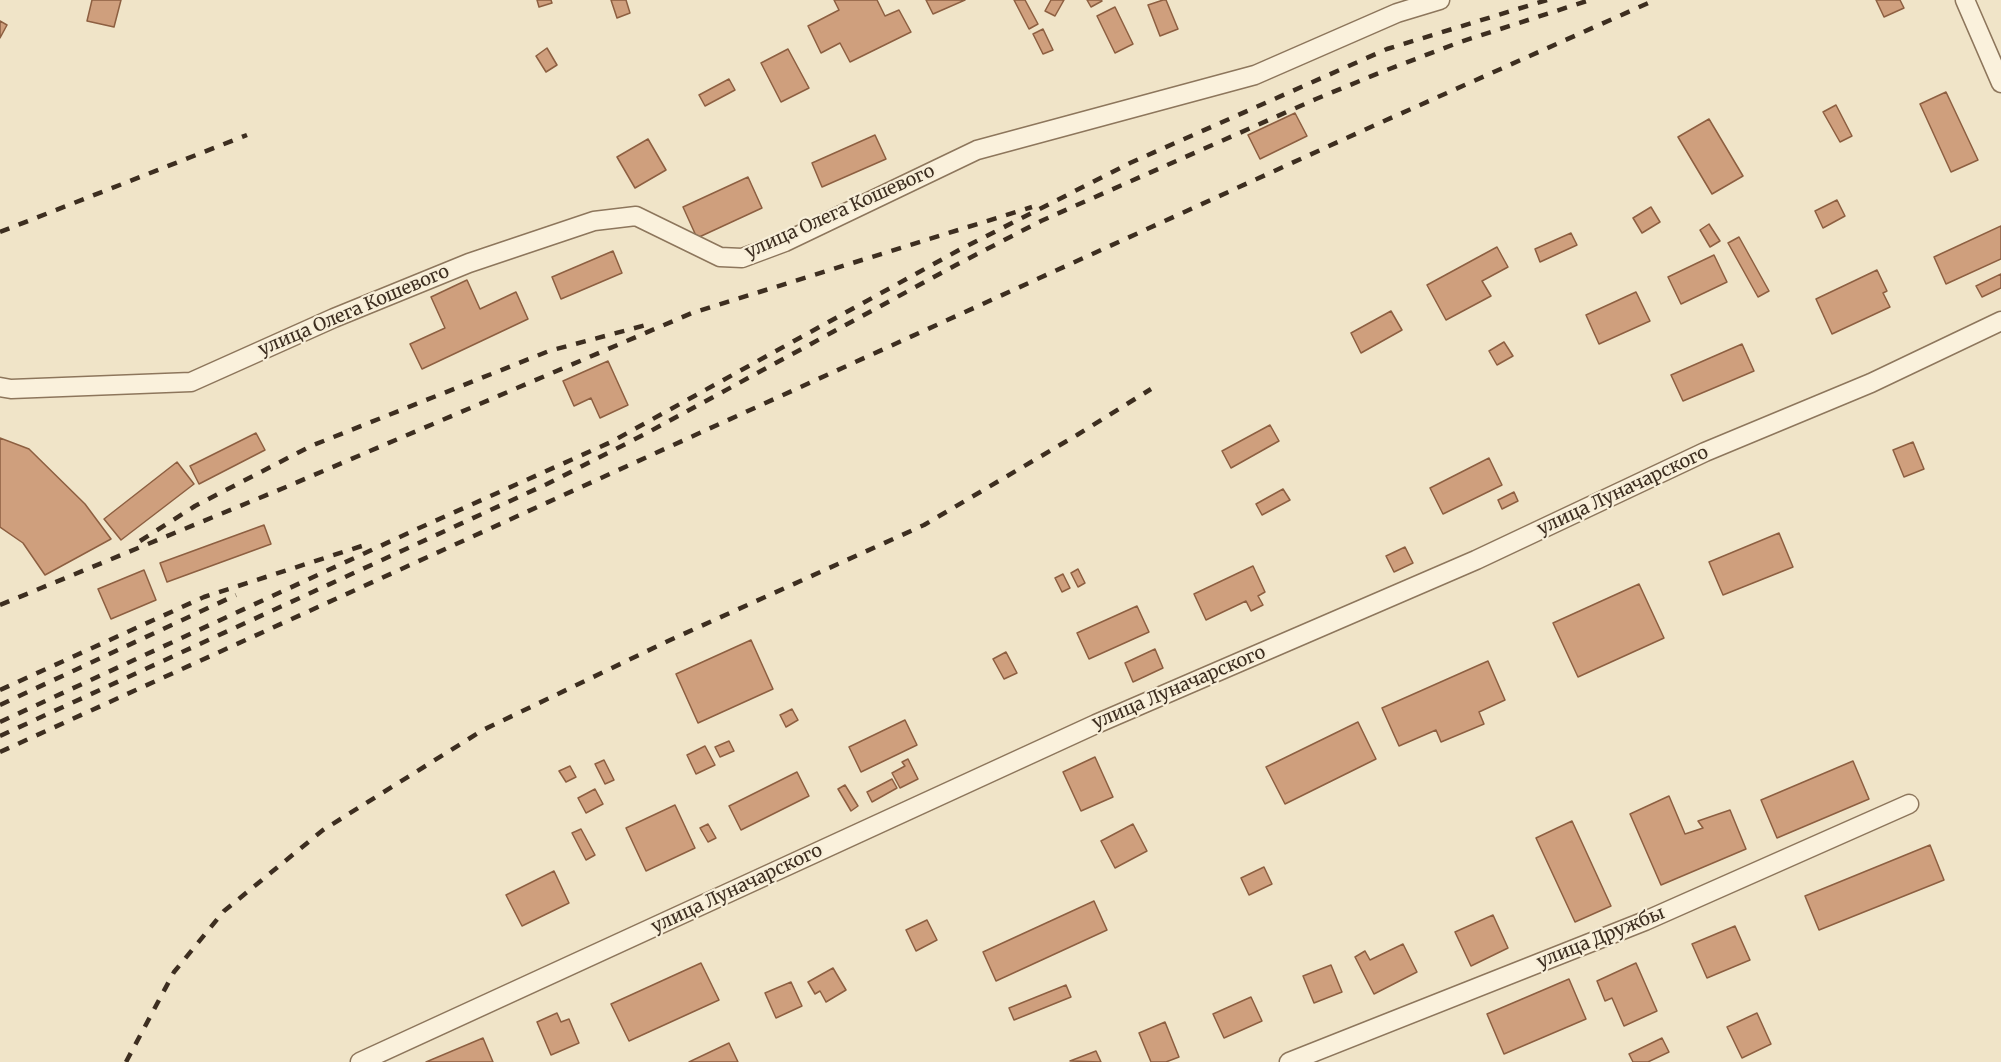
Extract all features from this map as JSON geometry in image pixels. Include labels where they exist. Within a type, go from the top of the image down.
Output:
[{"type":"street","name":"улица Олега Кошевого","points":[[0,387],[11,389],[191,382],[334,318],[469,263],[594,221],[636,216],[720,257],[742,258],[785,242],[977,150],[1255,75],[1397,14],[1440,0]]},
{"type":"street","points":[[1965,0],[2001,83]]},
{"type":"street","name":"улица Луначарского","points":[[360,1062],[1085,729],[1476,560],[1705,452],[1871,383],[2001,321]]},
{"type":"street","name":"улица Дружбы","points":[[1289,1062],[1645,921],[1910,804]]},
{"type":"building","points":[[92,0],[121,0],[114,27],[87,21]]},
{"type":"building","points":[[537,0],[551,0],[552,3],[539,7]]},
{"type":"building","points":[[611,0],[626,0],[630,13],[617,18]]},
{"type":"building","points":[[834,0],[877,0],[885,16],[899,10],[911,32],[850,62],[840,43],[821,53],[808,26],[839,10]]},
{"type":"building","points":[[926,0],[965,0],[933,14]]},
{"type":"building","points":[[1014,0],[1025,0],[1038,24],[1029,29]]},
{"type":"building","points":[[1051,0],[1064,0],[1055,16],[1045,11]]},
{"type":"building","points":[[1087,0],[1101,0],[1102,1],[1091,7]]},
{"type":"building","points":[[1166,0],[1178,29],[1160,36],[1148,5]]},
{"type":"building","points":[[1876,0],[1900,0],[1904,8],[1884,17]]},
{"type":"building","points":[[1115,7],[1133,44],[1115,53],[1097,16]]},
{"type":"building","points":[[0,21],[7,25],[0,38]]},
{"type":"building","points":[[1043,29],[1053,50],[1043,54],[1033,34]]},
{"type":"building","points":[[547,48],[557,65],[546,72],[536,56]]},
{"type":"building","points":[[788,49],[809,88],[781,102],[761,63]]},
{"type":"building","points":[[729,79],[735,90],[705,106],[699,95]]},
{"type":"building","points":[[1946,92],[1978,160],[1951,172],[1920,104]]},
{"type":"building","points":[[1836,105],[1852,136],[1840,142],[1823,112]]},
{"type":"building","points":[[1295,113],[1307,136],[1260,159],[1248,135]]},
{"type":"building","points":[[1709,119],[1743,176],[1712,194],[1678,137]]},
{"type":"building","points":[[875,135],[886,159],[822,187],[812,163]]},
{"type":"building","points":[[648,139],[666,170],[635,188],[617,157]]},
{"type":"building","points":[[748,177],[762,208],[697,238],[683,207]]},
{"type":"building","points":[[1837,200],[1845,216],[1823,228],[1815,211]]},
{"type":"building","points":[[1651,207],[1660,222],[1642,233],[1633,218]]},
{"type":"building","points":[[1709,224],[1720,241],[1710,247],[1700,230]]},
{"type":"building","points":[[2001,226],[2001,259],[1946,284],[1934,257]]},
{"type":"building","points":[[1571,233],[1577,245],[1540,262],[1535,249]]},
{"type":"building","points":[[1739,237],[1769,291],[1758,297],[1728,243]]},
{"type":"building","points":[[1497,247],[1508,267],[1482,281],[1491,296],[1446,320],[1427,285]]},
{"type":"building","points":[[613,251],[622,273],[561,299],[552,277]]},
{"type":"building","points":[[1714,255],[1727,282],[1681,304],[1668,277]]},
{"type":"building","points":[[1877,270],[1887,291],[1883,293],[1890,307],[1832,334],[1816,299]]},
{"type":"building","points":[[2001,274],[2001,288],[1982,297],[1976,286]]},
{"type":"building","points":[[467,280],[480,309],[516,292],[528,319],[422,369],[410,344],[445,328],[431,297]]},
{"type":"building","points":[[1636,292],[1650,321],[1599,344],[1586,315]]},
{"type":"building","points":[[1391,311],[1402,330],[1361,353],[1351,333]]},
{"type":"building","points":[[1504,342],[1513,356],[1497,365],[1489,351]]},
{"type":"building","points":[[1742,344],[1754,371],[1683,401],[1671,375]]},
{"type":"building","points":[[608,361],[628,405],[600,418],[591,398],[574,406],[563,381]]},
{"type":"building","points":[[1270,425],[1279,441],[1231,468],[1222,451]]},
{"type":"building","points":[[256,433],[265,450],[199,484],[190,466]]},
{"type":"building","points":[[0,438],[29,449],[85,504],[111,539],[45,575],[23,543],[0,527]]},
{"type":"building","points":[[1913,442],[1924,469],[1904,477],[1893,450]]},
{"type":"building","points":[[1489,458],[1502,485],[1443,514],[1430,488]]},
{"type":"building","points":[[177,462],[194,484],[121,540],[104,519]]},
{"type":"building","points":[[1283,489],[1290,500],[1262,515],[1256,504]]},
{"type":"building","points":[[1514,492],[1518,501],[1502,509],[1498,500]]},
{"type":"building","points":[[264,525],[271,544],[167,582],[160,563]]},
{"type":"building","points":[[1779,533],[1793,567],[1723,595],[1709,562]]},
{"type":"building","points":[[1405,547],[1413,563],[1394,572],[1386,556]]},
{"type":"building","points":[[1253,566],[1265,592],[1258,596],[1263,605],[1251,611],[1246,601],[1206,620],[1194,594]]},
{"type":"building","points":[[1078,569],[1085,583],[1078,587],[1071,573]]},
{"type":"building","points":[[144,570],[156,600],[111,619],[98,589]]},
{"type":"building","points":[[1063,574],[1070,588],[1062,592],[1055,578]]},
{"type":"building","points":[[1639,584],[1664,638],[1578,677],[1553,623]]},
{"type":"building","points":[[1137,606],[1149,632],[1089,659],[1077,633]]},
{"type":"building","points":[[751,640],[773,689],[698,723],[676,674]]},
{"type":"building","points":[[1155,649],[1163,668],[1133,682],[1125,663]]},
{"type":"building","points":[[1006,652],[1017,673],[1004,679],[993,659]]},
{"type":"building","points":[[1488,661],[1505,700],[1479,712],[1484,724],[1441,742],[1436,730],[1399,746],[1382,708]]},
{"type":"building","points":[[792,709],[798,720],[786,727],[780,715]]},
{"type":"building","points":[[905,720],[917,745],[861,772],[849,747]]},
{"type":"building","points":[[1358,722],[1376,759],[1285,804],[1266,767]]},
{"type":"building","points":[[729,741],[734,751],[720,757],[715,747]]},
{"type":"building","points":[[705,746],[715,765],[696,774],[687,755]]},
{"type":"building","points":[[1095,757],[1113,797],[1081,811],[1063,772]]},
{"type":"building","points":[[908,759],[918,779],[900,788],[892,773],[905,766],[902,762]]},
{"type":"building","points":[[604,760],[614,780],[605,784],[595,764]]},
{"type":"building","points":[[1853,761],[1869,799],[1777,838],[1761,800]]},
{"type":"building","points":[[570,766],[576,777],[566,782],[559,771]]},
{"type":"building","points":[[797,772],[809,796],[741,830],[729,806]]},
{"type":"building","points":[[892,779],[897,788],[872,802],[867,792]]},
{"type":"building","points":[[845,785],[858,806],[851,811],[838,789]]},
{"type":"building","points":[[595,789],[603,804],[586,813],[578,798]]},
{"type":"building","points":[[1669,796],[1685,834],[1703,828],[1698,821],[1730,810],[1746,849],[1661,885],[1630,814]]},
{"type":"building","points":[[675,805],[695,848],[646,871],[626,828]]},
{"type":"building","points":[[1572,821],[1611,906],[1575,922],[1536,838]]},
{"type":"building","points":[[708,824],[716,838],[708,842],[700,828]]},
{"type":"building","points":[[1133,824],[1147,851],[1115,868],[1101,841]]},
{"type":"building","points":[[581,829],[595,855],[586,860],[572,833]]},
{"type":"building","points":[[1930,845],[1944,880],[1819,930],[1805,896]]},
{"type":"building","points":[[1264,867],[1272,884],[1249,895],[1241,878]]},
{"type":"building","points":[[554,871],[569,903],[522,926],[506,895]]},
{"type":"building","points":[[1094,901],[1107,930],[996,981],[983,952]]},
{"type":"building","points":[[1493,915],[1508,948],[1471,966],[1455,932]]},
{"type":"building","points":[[927,920],[937,940],[916,951],[906,930]]},
{"type":"building","points":[[1735,926],[1750,960],[1707,978],[1692,944]]},
{"type":"building","points":[[1403,944],[1417,972],[1374,994],[1355,957],[1365,951],[1370,960]]},
{"type":"building","points":[[701,963],[719,1000],[629,1041],[611,1004]]},
{"type":"building","points":[[1636,963],[1657,1011],[1624,1026],[1612,998],[1605,1001],[1597,981]]},
{"type":"building","points":[[1331,965],[1342,992],[1314,1003],[1303,976]]},
{"type":"building","points":[[833,968],[846,990],[826,1002],[820,991],[815,994],[808,982]]},
{"type":"building","points":[[1569,979],[1586,1019],[1504,1054],[1487,1014]]},
{"type":"building","points":[[791,982],[802,1006],[776,1018],[765,993]]},
{"type":"building","points":[[1066,985],[1071,997],[1014,1020],[1009,1008]]},
{"type":"building","points":[[1251,997],[1262,1021],[1224,1038],[1213,1014]]},
{"type":"building","points":[[557,1013],[561,1022],[569,1019],[579,1043],[551,1055],[537,1022]]},
{"type":"building","points":[[1757,1013],[1771,1044],[1742,1058],[1727,1027]]},
{"type":"building","points":[[1165,1022],[1179,1057],[1166,1062],[1151,1062],[1139,1033]]},
{"type":"building","points":[[483,1038],[493,1062],[426,1062]]},
{"type":"building","points":[[1662,1038],[1669,1052],[1648,1062],[1633,1062],[1629,1054]]},
{"type":"building","points":[[729,1043],[738,1062],[689,1062]]},
{"type":"building","points":[[1096,1051],[1101,1062],[1070,1061]]},
{"type":"railway","points":[[0,722],[611,442],[959,250],[1130,163],[1387,49],[1547,0]]},
{"type":"railway","points":[[0,736],[547,484],[647,433],[1041,221],[1379,73],[1460,42],[1590,0]]},
{"type":"railway","points":[[0,752],[1373,126],[1655,0]]},
{"type":"railway","points":[[0,232],[247,135]]},
{"type":"railway","points":[[0,605],[286,487],[692,313],[1032,207]]},
{"type":"railway","points":[[140,541],[195,506],[311,446],[549,351],[646,325]]},
{"type":"railway","points":[[126,1062],[174,972],[224,911],[323,830],[483,730],[668,641],[924,525],[1151,389]]},
{"type":"railway","points":[[0,690],[204,597],[371,543]]},
{"type":"railway","points":[[0,705],[236,595]]}]
